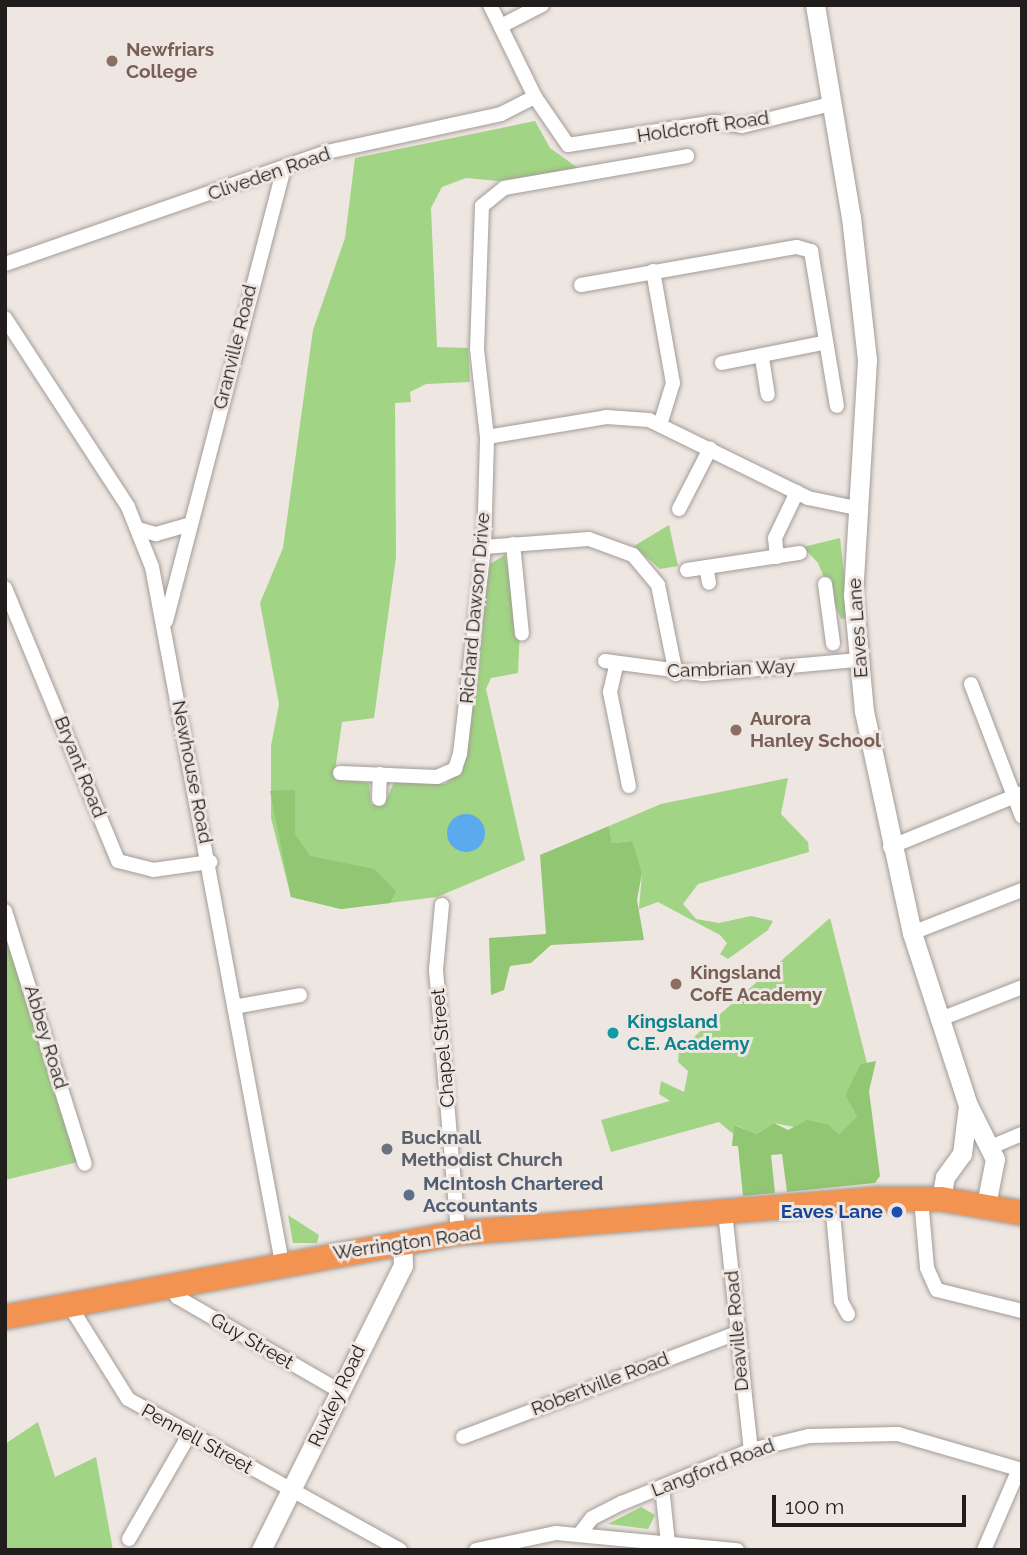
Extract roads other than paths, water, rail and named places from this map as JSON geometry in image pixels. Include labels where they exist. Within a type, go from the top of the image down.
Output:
[{"type":"highway","name":"Werrington Road","points":[[5,1317],[172,1283],[458,1233],[832,1202],[931,1199],[986,1205],[1022,1213]]},
{"type":"street","name":"Holdcroft Road","points":[[490,5],[558,138],[582,146],[715,122],[742,126],[831,104]]},
{"type":"street","points":[[501,26],[542,5]]},
{"type":"street","name":"Eaves Lane","points":[[817,6],[867,360],[855,512],[855,625],[858,660],[890,847],[912,933],[938,1020],[968,1105],[991,1147],[994,1174],[986,1205]]},
{"type":"street","name":"Cliveden Road","points":[[5,264],[327,152],[501,114],[535,97]]},
{"type":"street","name":"Richard Dawson Drive","points":[[341,773],[437,777],[455,769],[484,547],[487,437],[477,349],[482,206],[504,188],[687,156]]},
{"type":"street","name":"Granville Road","points":[[165,624],[188,525],[284,169]]},
{"type":"street","points":[[581,285],[797,247],[811,251],[822,343],[837,406]]},
{"type":"street","points":[[653,271],[673,383],[660,425]]},
{"type":"street","name":"Newhouse Road","points":[[5,318],[138,529],[165,624],[239,1006],[282,1263]]},
{"type":"street","points":[[722,363],[762,358],[822,343]]},
{"type":"street","points":[[762,358],[768,395]]},
{"type":"street","points":[[487,437],[606,417],[660,425],[797,492],[855,512]]},
{"type":"street","points":[[679,509],[710,449]]},
{"type":"street","points":[[776,557],[775,538],[797,492]]},
{"type":"street","points":[[138,529],[156,534],[188,525]]},
{"type":"street","points":[[484,547],[589,539],[634,555],[658,585],[676,674]]},
{"type":"street","points":[[513,544],[522,634]]},
{"type":"street","points":[[687,570],[800,553]]},
{"type":"street","points":[[706,567],[709,583]]},
{"type":"street","points":[[825,584],[833,643]]},
{"type":"street","name":"Bryant Road","points":[[5,588],[118,861],[153,870],[210,862]]},
{"type":"street","points":[[831,627],[855,625]]},
{"type":"street","name":"Cambrian Way","points":[[629,786],[610,692],[610,664],[676,674],[858,660]]},
{"type":"street","points":[[971,684],[1018,795],[1022,817]]},
{"type":"street","points":[[379,799],[380,774]]},
{"type":"street","points":[[890,847],[1018,795]]},
{"type":"street","points":[[912,933],[1022,890]]},
{"type":"street","name":"Chapel Street","points":[[442,905],[436,970],[458,1233]]},
{"type":"street","name":"Abbey Road","points":[[5,911],[85,1164]]},
{"type":"street","points":[[938,1020],[1022,987]]},
{"type":"street","points":[[239,1006],[300,995]]},
{"type":"street","name":"Eaves Lane","points":[[931,1199],[962,1154],[968,1105]]},
{"type":"street","points":[[991,1147],[1022,1135]]},
{"type":"street","points":[[931,1199],[927,1268],[937,1290],[1022,1311]]},
{"type":"street","points":[[832,1202],[841,1301],[848,1314]]},
{"type":"street","name":"Deaville Road","points":[[725,1212],[751,1450]]},
{"type":"street","name":"Ruxley Road","points":[[261,1550],[403,1265],[402,1241]]},
{"type":"street","name":"Guy Street","points":[[172,1283],[177,1297],[340,1391]]},
{"type":"street","name":"Pennell Street","points":[[68,1303],[128,1399],[188,1437],[400,1550]]},
{"type":"street","name":"Robertville Road","points":[[463,1437],[739,1332]]},
{"type":"street","name":"Langford Road","points":[[579,1535],[596,1516],[751,1450],[832,1433],[879,1432],[953,1446],[1020,1469]]},
{"type":"street","points":[[129,1539],[188,1437]]},
{"type":"street","points":[[984,1550],[1020,1469]]},
{"type":"street","points":[[662,1487],[668,1543]]},
{"type":"street","points":[[476,1550],[553,1533],[737,1550]]},
{"type":"water","points":[[466,814],[479,820],[485,833],[479,846],[466,852],[453,846],[447,833],[453,820]]},
{"type":"place","name":"Newfriars College","points":[[112,61]]},
{"type":"place","name":"Aurora Hanley School","points":[[736,730]]},
{"type":"place","name":"Kingsland CofE Academy","points":[[676,984]]},
{"type":"place","name":"Kingsland C.E. Academy","points":[[613,1033]]},
{"type":"place","name":"Bucknall Methodist Church","points":[[387,1149]]},
{"type":"place","name":"McIntosh Chartered Accountants","points":[[409,1195]]},
{"type":"place","name":"Eaves Lane","points":[[897,1212]]}]
